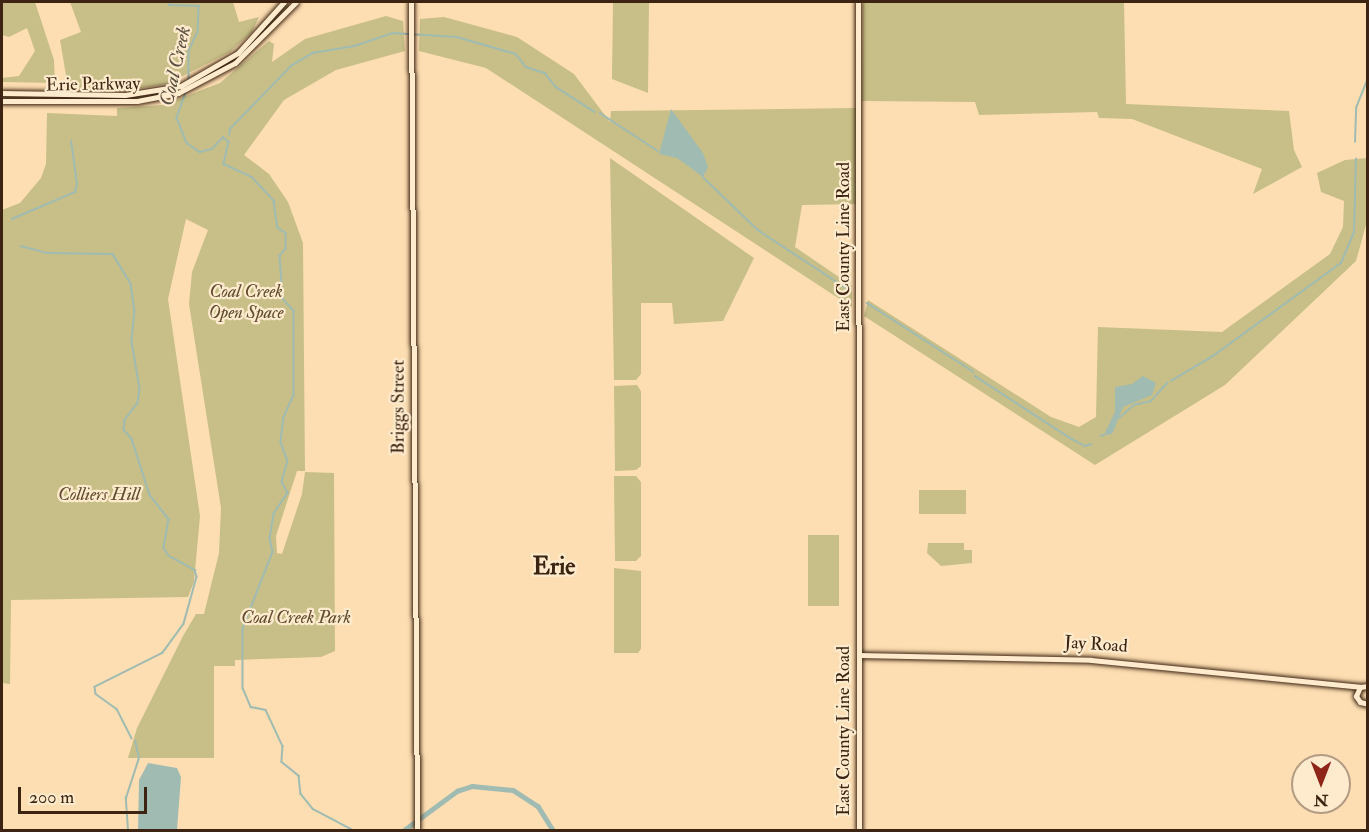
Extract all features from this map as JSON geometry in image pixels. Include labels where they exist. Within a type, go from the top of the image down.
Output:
[{"type":"main road","name":"Erie Parkway","points":[[2,93],[162,94],[212,71],[238,53],[284,2]]},
{"type":"main road","name":"Erie Parkway","points":[[2,101],[109,102],[162,94],[211,78],[263,38],[296,2]]},
{"type":"main road","name":"Briggs Street","points":[[411,2],[417,827]]},
{"type":"main road","name":"East County Line Road","points":[[858,2],[859,831]]},
{"type":"main road","name":"Jay Road","points":[[859,655],[1091,660],[1368,686]]},
{"type":"main road","name":"Jay Road","points":[[1330,682],[1356,696]]},
{"type":"main road","points":[[1360,687],[1356,696],[1366,705]]},
{"type":"green space","points":[[2,2],[35,2],[54,60],[55,83],[2,82],[2,78],[19,76],[35,51],[27,28],[9,37],[2,35]]},
{"type":"green space","points":[[70,2],[233,2],[239,22],[259,17],[252,32],[230,52],[167,84],[128,90],[68,87],[60,40],[81,32]]},
{"type":"green space","points":[[613,2],[649,2],[648,93],[612,79]]},
{"type":"green space","points":[[863,2],[1124,2],[1126,104],[1289,111],[1294,150],[1302,167],[1253,194],[1262,169],[1132,119],[1099,118],[1097,112],[979,115],[975,102],[862,101]]},
{"type":"green space","points":[[386,16],[403,21],[405,51],[336,70],[284,100],[244,155],[269,174],[288,202],[303,243],[305,471],[297,471],[276,536],[277,553],[282,554],[302,494],[305,472],[334,473],[335,651],[321,657],[235,660],[235,666],[214,666],[214,758],[128,758],[137,728],[183,636],[196,614],[204,614],[219,553],[221,508],[189,304],[192,272],[208,230],[186,219],[168,299],[200,516],[194,582],[188,597],[11,600],[10,684],[2,683],[2,210],[20,203],[41,178],[46,164],[47,113],[117,116],[117,108],[163,105],[220,83],[269,41],[274,44],[272,62],[305,39]]},
{"type":"green space","points":[[444,17],[517,37],[574,74],[610,122],[611,111],[856,108],[858,204],[802,205],[795,247],[852,286],[852,307],[486,68],[419,51],[420,19]]},
{"type":"green space","points":[[610,158],[754,258],[723,321],[674,324],[672,303],[641,303],[641,374],[636,380],[614,380]]},
{"type":"green space","points":[[1367,158],[1367,221],[1356,261],[1225,385],[1095,465],[864,316],[868,300],[1051,417],[1079,427],[1096,417],[1098,327],[1222,332],[1330,254],[1343,227],[1344,201],[1321,192],[1317,173],[1345,160]]},
{"type":"green space","points":[[637,385],[641,391],[641,466],[636,470],[615,471],[614,386]]},
{"type":"green space","points":[[614,476],[636,476],[641,482],[641,556],[636,561],[615,561]]},
{"type":"green space","points":[[919,490],[966,490],[966,514],[919,514]]},
{"type":"green space","points":[[808,535],[839,535],[839,606],[808,606]]},
{"type":"green space","points":[[928,543],[964,543],[964,550],[972,550],[972,563],[941,566],[927,553]]},
{"type":"green space","points":[[614,568],[641,571],[641,649],[638,653],[614,653]]},
{"type":"water","points":[[671,109],[703,153],[708,167],[703,177],[677,158],[659,154]]},
{"type":"water","points":[[1143,376],[1156,383],[1152,395],[1123,407],[1112,434],[1104,435],[1115,412],[1115,387],[1132,384]]},
{"type":"water","points":[[148,763],[177,768],[181,777],[177,830],[138,830],[139,780]]},
{"type":"waterway","name":"Coal Creek","points":[[168,2],[170,5],[199,6],[198,32],[189,51],[189,79]]},
{"type":"waterway","points":[[229,135],[230,129],[291,66],[313,53],[355,46],[392,33],[457,37],[516,54],[526,67],[545,73],[556,87],[595,112]]},
{"type":"waterway","points":[[1355,142],[1356,108],[1367,81]]},
{"type":"waterway","name":"Coal Creek","points":[[187,90],[177,118],[187,143],[200,152],[212,149],[223,137],[229,142],[224,164],[252,177],[274,201],[278,228],[286,233],[286,249],[280,256],[283,299],[294,311],[294,395],[284,417],[281,442],[288,461],[282,482],[288,493],[274,514],[270,538],[273,552],[243,629],[243,688],[251,707],[266,710],[283,746],[282,762],[299,776],[301,794],[313,809],[353,830]]},
{"type":"waterway","points":[[600,113],[658,151]]},
{"type":"waterway","points":[[12,219],[75,192],[77,184],[71,141]]},
{"type":"waterway","points":[[1171,381],[1213,356],[1341,263],[1354,233],[1356,159]]},
{"type":"waterway","points":[[703,177],[758,230],[849,290]]},
{"type":"waterway","points":[[21,246],[47,253],[113,254],[131,284],[135,311],[132,342],[140,389],[138,403],[125,420],[124,430],[132,439],[150,495],[169,519],[164,548],[169,556],[195,570],[197,577],[184,624],[163,653],[95,687],[96,694],[117,709],[132,738]]},
{"type":"waterway","points":[[867,303],[974,372]]},
{"type":"waterway","points":[[975,376],[1070,438],[1085,446],[1091,444]]},
{"type":"waterway","points":[[1119,418],[1134,405],[1151,401],[1167,383]]},
{"type":"waterway","points":[[128,830],[126,798],[139,758],[135,741]]},
{"type":"waterway","points":[[404,830],[457,791],[472,786],[513,790],[538,806],[553,830]]},
{"type":"district","name":"Erie","points":[[554,567]]},
{"type":"park label","name":"Coal Creek Open Space","points":[[246,303]]},
{"type":"park label","name":"Colliers Hill","points":[[99,495]]},
{"type":"park label","name":"Coal Creek Park","points":[[296,618]]}]
